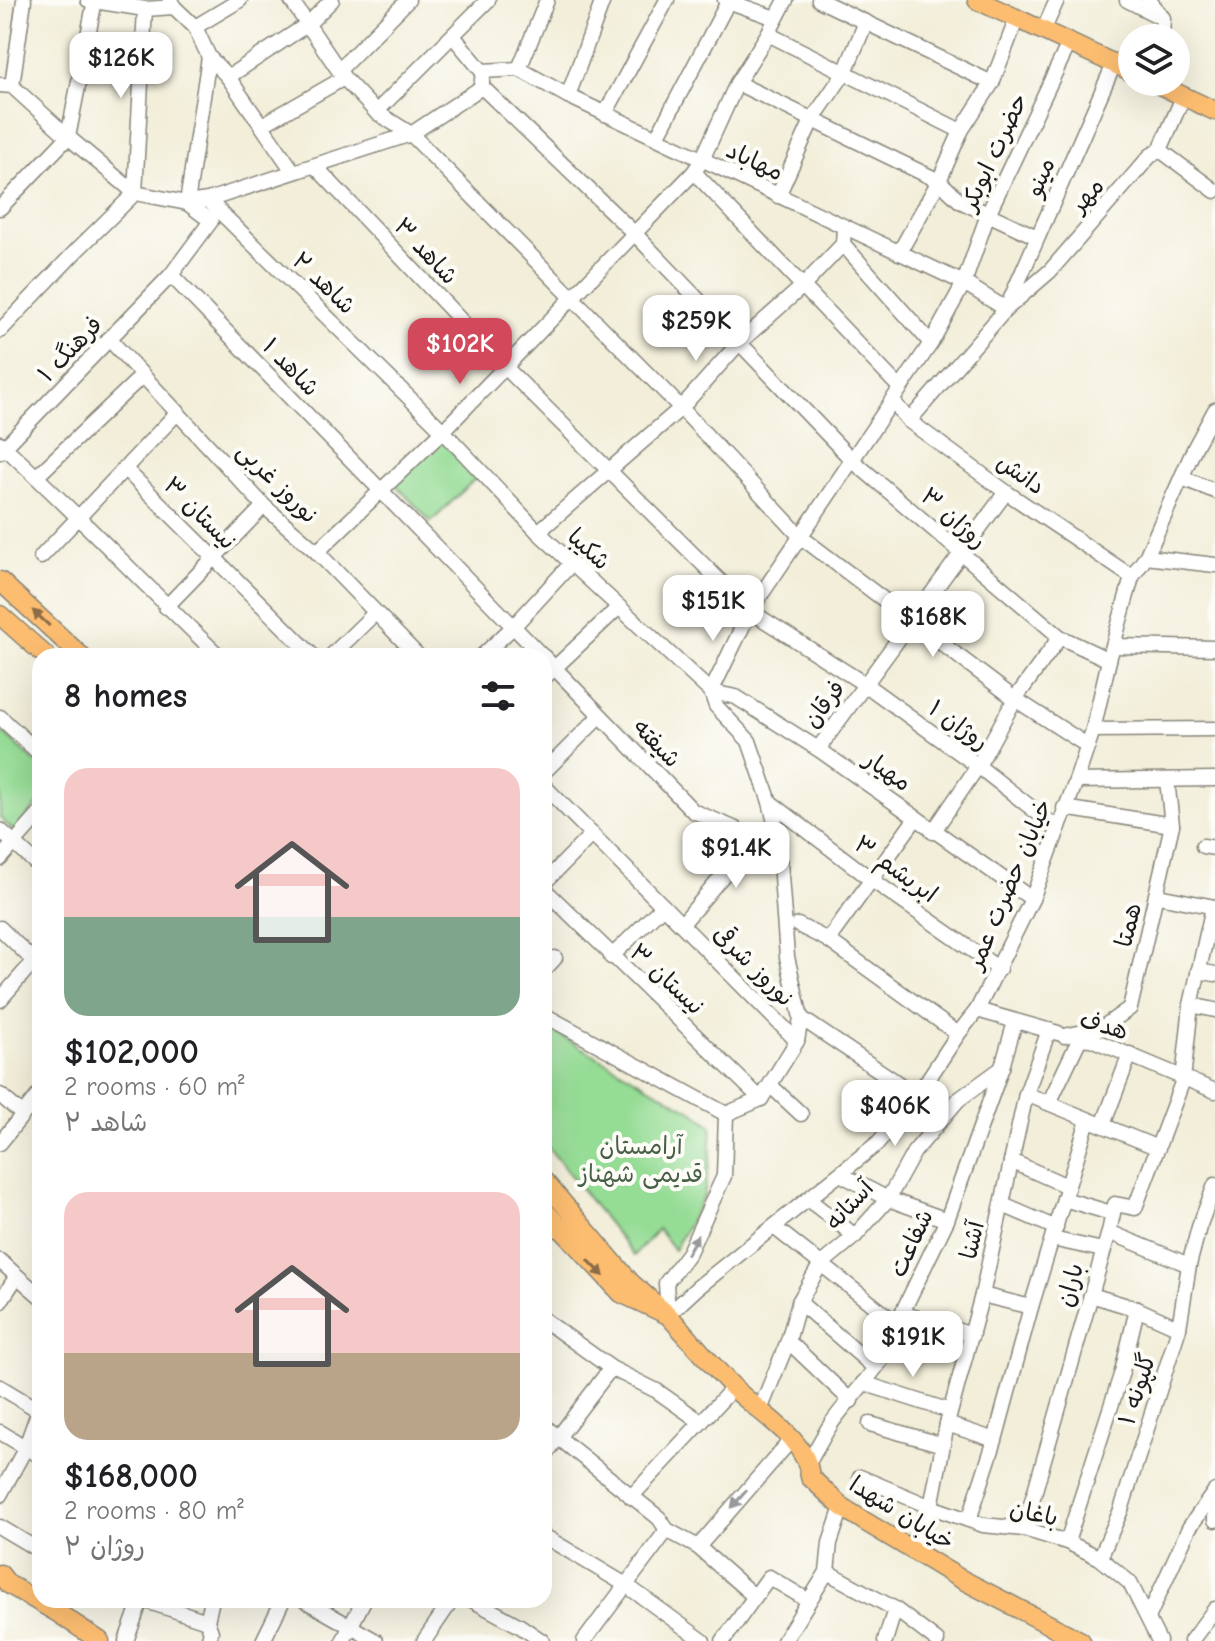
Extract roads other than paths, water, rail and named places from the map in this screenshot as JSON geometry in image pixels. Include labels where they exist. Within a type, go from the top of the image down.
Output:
[{"type":"main road","points":[[988,2],[1118,66]]},
{"type":"main road","points":[[1183,97],[1215,111]]},
{"type":"main road","points":[[0,581],[72,648]]},
{"type":"main road","points":[[0,615],[37,648]]},
{"type":"main road","name":"خیابان شهدا","points":[[552,1190],[631,1283],[668,1315],[733,1388],[791,1440],[809,1462],[810,1477],[842,1507],[959,1578],[1077,1640]]},
{"type":"main road","points":[[552,1233],[621,1293],[668,1315]]},
{"type":"main road","points":[[0,1574],[8,1584],[32,1594]]},
{"type":"main road","points":[[63,1608],[100,1641]]},
{"type":"street","points":[[24,0],[6,86],[135,193],[187,203],[208,200],[293,171],[316,167],[411,134],[482,87],[482,71],[453,36]]},
{"type":"street","points":[[88,0],[145,9],[172,3],[195,27],[209,57],[228,77],[293,171]]},
{"type":"street","points":[[0,208],[68,137],[95,0]]},
{"type":"street","points":[[195,27],[240,0]]},
{"type":"street","points":[[291,0],[342,74],[376,112],[411,134],[571,300],[681,408],[801,537],[1015,699],[1088,746]]},
{"type":"street","points":[[228,77],[308,24],[332,0]]},
{"type":"street","points":[[262,125],[342,74],[408,0]]},
{"type":"street","points":[[376,112],[488,0]]},
{"type":"street","points":[[482,71],[519,69],[547,0]]},
{"type":"street","points":[[568,96],[603,0]]},
{"type":"street","points":[[605,114],[667,0]]},
{"type":"street","points":[[317,552],[443,431],[698,166],[737,83],[786,0]]},
{"type":"street","points":[[819,0],[992,83]]},
{"type":"street","points":[[1043,31],[1057,0]]},
{"type":"street","points":[[1127,0],[1163,18]]},
{"type":"street","points":[[1149,0],[1163,18],[1163,24]]},
{"type":"street","points":[[657,137],[728,1],[775,18]]},
{"type":"street","points":[[0,331],[135,193],[145,9]]},
{"type":"street","points":[[899,253],[939,181],[961,131],[992,83],[1017,18]]},
{"type":"street","points":[[778,196],[812,120],[845,72],[866,22]]},
{"type":"street","points":[[768,34],[961,131]]},
{"type":"street","name":"حضرت ابوبکر","points":[[711,692],[750,611],[931,343],[964,283],[988,214],[1070,41]]},
{"type":"street","points":[[187,203],[209,57]]},
{"type":"street","name":"مینو","points":[[1006,309],[1114,64]]},
{"type":"street","name":"مهاباد","points":[[519,69],[568,96],[657,137],[698,166],[778,196],[964,283],[1006,309]]},
{"type":"street","points":[[737,83],[939,181],[960,201],[1037,237]]},
{"type":"street","name":"روژان ۳","points":[[482,87],[635,234],[852,460],[1060,637],[1111,653]]},
{"type":"street","name":"مهر","points":[[1006,309],[1050,271],[1150,156],[1160,150],[1183,97]]},
{"type":"street","points":[[1160,150],[1215,191]]},
{"type":"street","points":[[698,166],[899,387]]},
{"type":"street","name":"شاهد ۳","points":[[316,167],[504,366],[609,469]]},
{"type":"street","name":"شاهد ۲","points":[[208,200],[443,431]]},
{"type":"street","name":"فرهنگ ۱","points":[[2,448],[171,275],[211,221],[187,203]]},
{"type":"street","points":[[538,532],[681,408],[739,343],[804,285],[843,244],[844,227]]},
{"type":"street","points":[[843,244],[931,343]]},
{"type":"street","name":"شاهد ۱","points":[[171,275],[380,489]]},
{"type":"street","points":[[909,421],[1006,309]]},
{"type":"street","name":"نوروز غربی","points":[[109,339],[264,506],[317,552],[410,648]]},
{"type":"street","points":[[37,476],[143,375]]},
{"type":"street","name":"دانش","points":[[892,400],[909,421],[1006,492],[1132,577]]},
{"type":"street","points":[[41,557],[178,412]]},
{"type":"street","name":"خیابان حضرت عمر","points":[[668,1315],[697,1288],[878,1143],[917,1096],[977,1010],[1032,899],[1076,781],[1093,730],[1132,577],[1146,557],[1195,447],[1215,412]]},
{"type":"street","name":"شکیبا","points":[[443,431],[538,532],[711,692]]},
{"type":"street","points":[[2,448],[37,476],[208,648]]},
{"type":"street","name":"نیستان ۳","points":[[124,468],[305,648]]},
{"type":"street","name":"روژان ۱","points":[[609,469],[750,611],[866,685],[1057,828]]},
{"type":"street","points":[[1182,478],[1215,491]]},
{"type":"street","name":"شیفته","points":[[380,489],[531,648]]},
{"type":"street","name":"فرقان","points":[[818,749],[1006,492]]},
{"type":"street","points":[[166,607],[264,506]]},
{"type":"street","points":[[1146,557],[1215,565]]},
{"type":"street","points":[[491,648],[571,564]]},
{"type":"street","points":[[552,660],[619,607]]},
{"type":"street","points":[[339,648],[375,613]]},
{"type":"street","points":[[933,832],[978,766],[1015,699],[1060,637]]},
{"type":"street","points":[[1111,653],[1215,648]]},
{"type":"street","name":"شیفته","points":[[552,671],[693,811],[736,829],[752,841]]},
{"type":"street","points":[[711,692],[716,706],[749,741],[770,802],[778,835],[787,957],[801,1018],[797,1041],[761,1099],[726,1114]]},
{"type":"street","name":"مهیار","points":[[711,692],[736,697],[818,749],[1032,899]]},
{"type":"street","points":[[552,764],[600,716]]},
{"type":"street","points":[[0,717],[32,747]]},
{"type":"street","points":[[1093,730],[1215,729]]},
{"type":"street","points":[[1076,781],[1215,779]]},
{"type":"street","name":"همتا","points":[[1064,1036],[1102,1028],[1130,1008],[1172,825],[1167,780]]},
{"type":"street","name":"نوروز شرقی","points":[[552,794],[797,1041]]},
{"type":"street","name":"ابریشم ۳","points":[[770,802],[872,880],[999,969]]},
{"type":"street","points":[[1064,808],[1172,825]]},
{"type":"street","points":[[828,940],[916,818]]},
{"type":"street","points":[[0,859],[32,823]]},
{"type":"street","points":[[0,830],[32,860]]},
{"type":"street","points":[[552,880],[592,834]]},
{"type":"street","points":[[682,924],[752,841],[778,835]]},
{"type":"street","points":[[1011,1161],[1066,1193],[1111,1213],[1115,1204],[1135,1208],[1183,1080],[1191,1005],[1214,907],[1158,896]]},
{"type":"street","name":"نیستان ۳","points":[[552,897],[761,1099]]},
{"type":"street","points":[[611,957],[663,906]]},
{"type":"street","points":[[798,925],[828,940],[958,1034]]},
{"type":"street","points":[[0,928],[32,959]]},
{"type":"street","points":[[552,961],[555,958]]},
{"type":"street","points":[[0,1000],[32,969]]},
{"type":"street","points":[[1198,971],[1215,974]]},
{"type":"street","points":[[1191,1005],[1215,1010]]},
{"type":"street","name":"هدف","points":[[977,1010],[1064,1036],[1091,1039],[1215,1091]]},
{"type":"street","points":[[801,1018],[917,1096]]},
{"type":"street","points":[[552,1019],[726,1114]]},
{"type":"street","name":"شفاعت","points":[[809,1462],[831,1424],[875,1368],[902,1320],[947,1220],[1015,1022]]},
{"type":"street","name":"آشنا","points":[[913,1549],[931,1507],[949,1418],[1003,1205],[1026,1094],[1049,1030]]},
{"type":"street","points":[[1049,1103],[1080,1038]]},
{"type":"street","points":[[1103,1125],[1130,1054]]},
{"type":"street","name":"آستانه","points":[[820,1265],[855,1236],[888,1199],[914,1152],[958,1100],[1002,1067]]},
{"type":"street","points":[[771,1086],[801,1114]]},
{"type":"street","points":[[1026,1094],[1158,1148]]},
{"type":"street","points":[[0,1095],[22,1114]]},
{"type":"street","points":[[0,1143],[32,1102]]},
{"type":"street","points":[[668,1315],[666,1283],[689,1252],[724,1176],[726,1114]]},
{"type":"street","points":[[969,1520],[1088,1120]]},
{"type":"street","points":[[840,1174],[888,1199],[947,1220]]},
{"type":"street","name":"گلپونه ۱","points":[[1100,1558],[1121,1510],[1179,1328],[1189,1265],[1215,1185]]},
{"type":"street","points":[[809,1200],[855,1236]]},
{"type":"street","points":[[1003,1205],[1054,1234],[1103,1250]]},
{"type":"street","name":"باران","points":[[1024,1529],[1109,1232],[1111,1213]]},
{"type":"street","points":[[774,1227],[820,1265],[902,1320],[972,1335]]},
{"type":"street","points":[[1199,1227],[1215,1231]]},
{"type":"street","points":[[1109,1232],[1189,1265]]},
{"type":"street","points":[[0,1261],[32,1289]]},
{"type":"street","points":[[760,1410],[788,1341],[799,1302],[820,1265]]},
{"type":"street","points":[[0,1302],[17,1276]]},
{"type":"street","points":[[982,1295],[1031,1307]]},
{"type":"street","points":[[1091,1295],[1137,1309],[1179,1328]]},
{"type":"street","points":[[799,1302],[875,1368]]},
{"type":"street","points":[[1067,1542],[1122,1372],[1137,1309]]},
{"type":"street","points":[[552,1326],[611,1368],[657,1391],[701,1422]]},
{"type":"street","points":[[788,1341],[851,1401]]},
{"type":"street","points":[[552,1444],[611,1368]]},
{"type":"street","points":[[863,1383],[995,1440]]},
{"type":"street","points":[[0,1387],[32,1406]]},
{"type":"street","points":[[631,1497],[733,1388]]},
{"type":"street","points":[[870,1424],[943,1445]]},
{"type":"street","points":[[0,1495],[32,1430]]},
{"type":"street","points":[[0,1432],[32,1452]]},
{"type":"street","points":[[552,1432],[659,1518],[667,1530],[698,1547],[755,1597]]},
{"type":"street","points":[[698,1547],[791,1440]]},
{"type":"street","name":"باغان","points":[[860,1477],[983,1525],[1024,1529],[1067,1542],[1100,1558],[1130,1583],[1159,1641]]},
{"type":"street","points":[[1215,1491],[1215,1520]]},
{"type":"street","points":[[1148,1618],[1189,1528],[1215,1491]]},
{"type":"street","points":[[803,1641],[787,1637],[827,1572],[830,1543],[842,1507]]},
{"type":"street","points":[[0,1527],[32,1545]]},
{"type":"street","points":[[584,1641],[667,1530]]},
{"type":"street","points":[[552,1541],[626,1585],[703,1641]]},
{"type":"street","points":[[827,1572],[895,1609],[937,1641]]},
{"type":"street","points":[[723,1641],[769,1577],[809,1601]]},
{"type":"street","points":[[126,1641],[139,1608]]},
{"type":"street","points":[[159,1608],[226,1641]]},
{"type":"street","points":[[209,1632],[211,1608]]},
{"type":"street","points":[[263,1641],[279,1608]]},
{"type":"street","points":[[318,1608],[376,1641]]},
{"type":"street","points":[[343,1641],[360,1608]]},
{"type":"street","points":[[424,1641],[447,1608]]},
{"type":"street","points":[[487,1608],[542,1641]]},
{"type":"street","points":[[885,1641],[895,1609]]},
{"type":"street","points":[[1191,1641],[1213,1615]]},
{"type":"park label","name":"آرامستان قدیمی شهناز","points":[[641,1160]]}]
